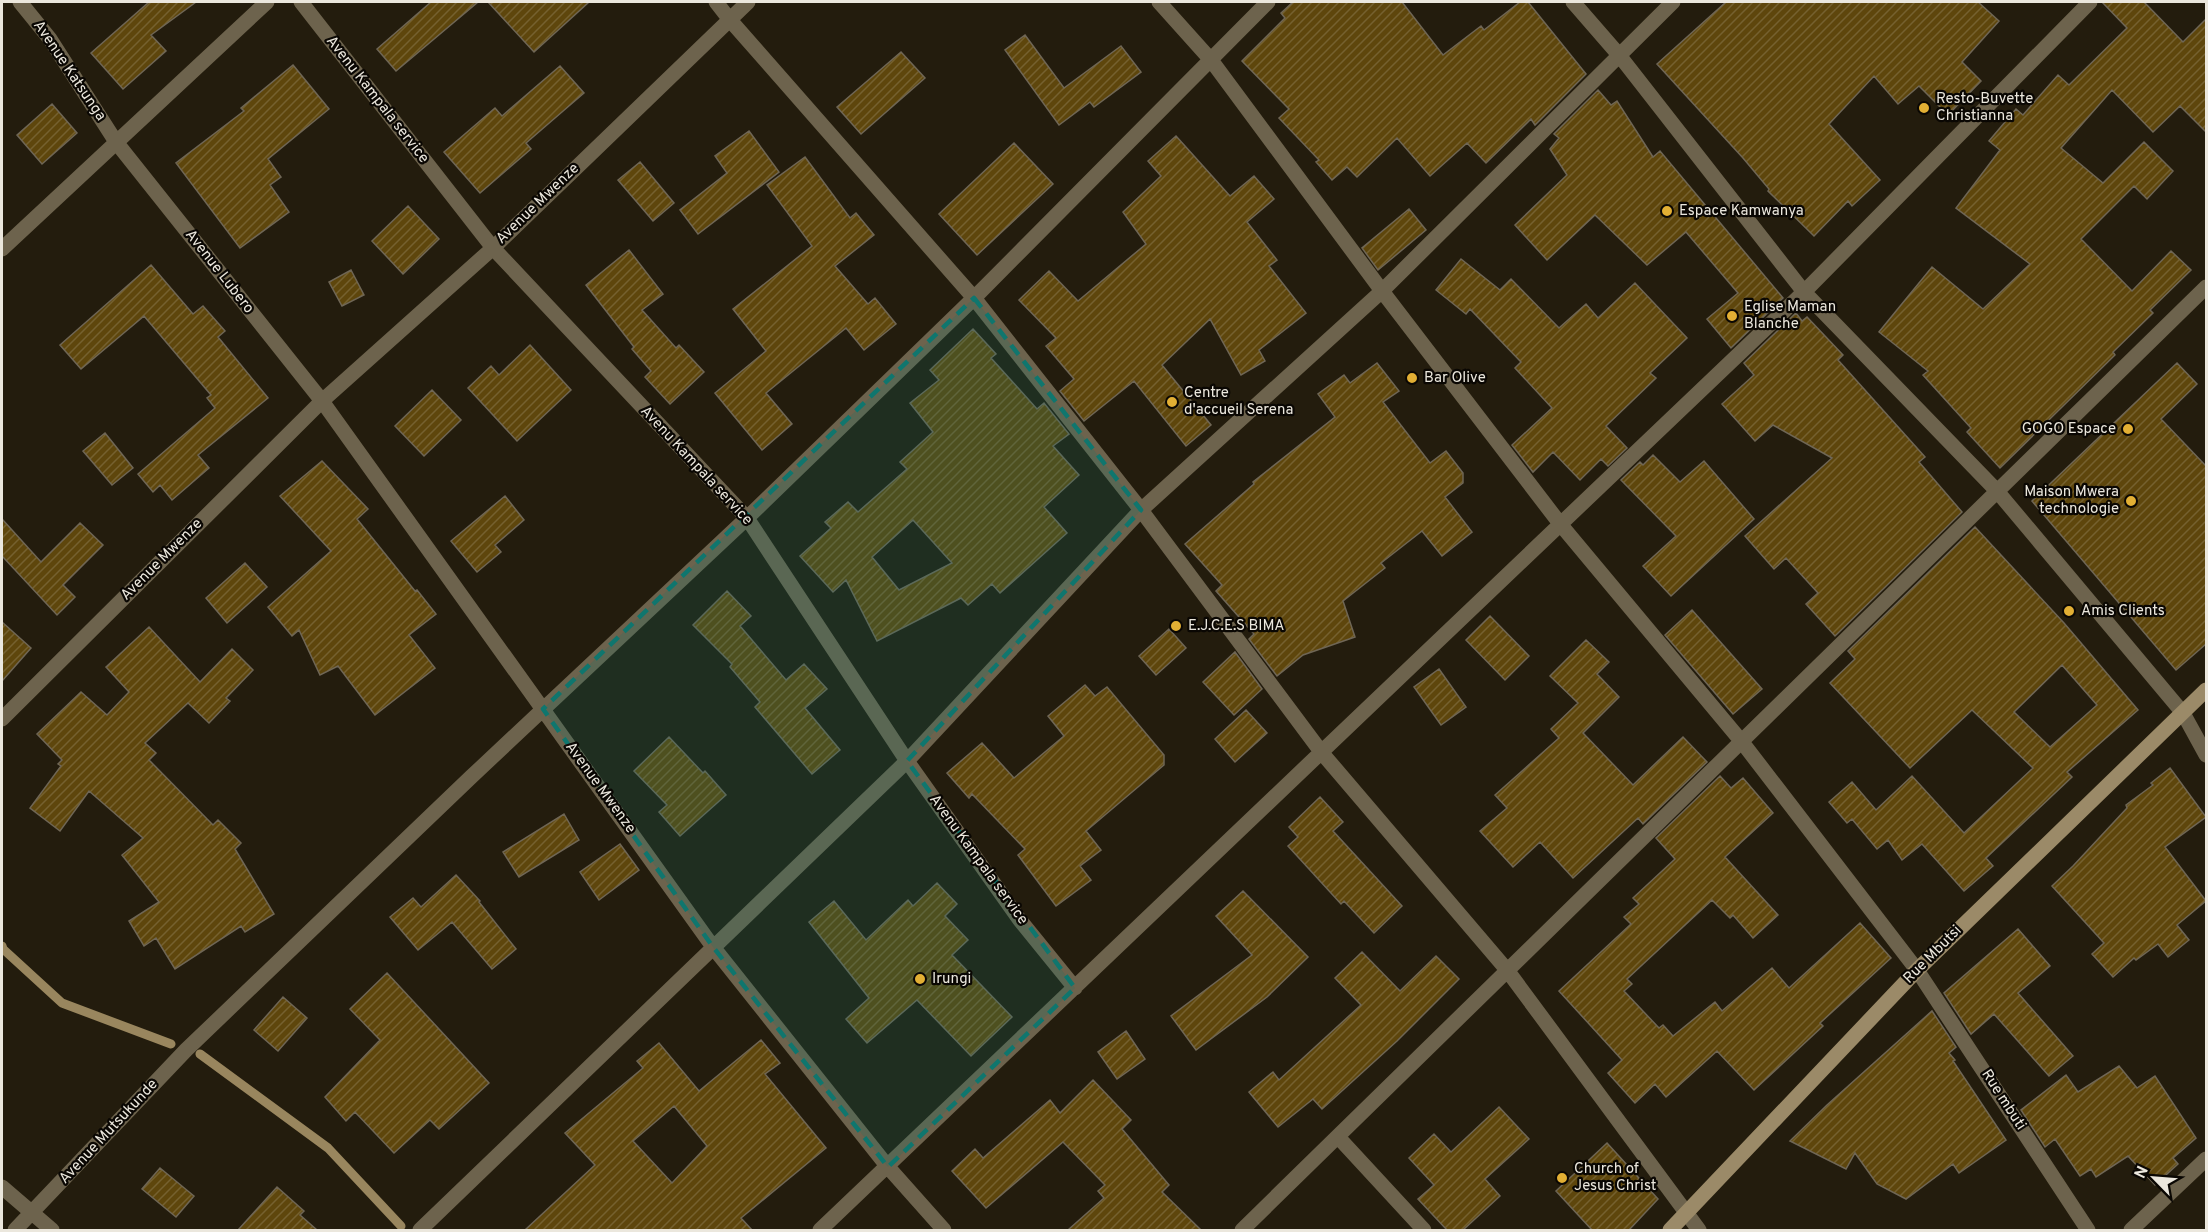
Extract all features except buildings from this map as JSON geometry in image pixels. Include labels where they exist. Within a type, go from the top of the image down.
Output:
[{"type":"street","name":"Avenue Katsunga","points":[[20,2],[50,39],[116,142]]},
{"type":"street","points":[[2,249],[267,2]]},
{"type":"street","name":"Avenu Kampala service","points":[[301,2],[493,248],[747,518],[907,761],[1019,919],[1075,988]]},
{"type":"street","points":[[716,2],[974,298],[1141,510],[1322,753],[1507,970],[1699,1230]]},
{"type":"street","name":"Avenue Mwenze","points":[[4,710],[322,401],[493,248],[748,2]]},
{"type":"street","name":"Rue mbuti","points":[[1159,2],[1211,60],[1382,291],[1561,525],[1742,742],[1917,970],[2088,1230]]},
{"type":"street","name":"Avenue Mutsukunde","points":[[15,1230],[186,1050],[747,518],[974,298],[1268,2]]},
{"type":"street","points":[[1573,2],[1619,55],[1804,292],[1997,491],[2183,713],[2206,755]]},
{"type":"street","points":[[420,1230],[907,761],[1141,510],[1382,291],[1673,2]]},
{"type":"street","points":[[820,1230],[1804,292],[2090,2]]},
{"type":"street","name":"Avenue Lubero","points":[[116,142],[322,401]]},
{"type":"street","points":[[1242,1230],[1339,1138],[1507,970],[2206,287]]},
{"type":"street","name":"Avenue Mwenze","points":[[322,401],[713,947],[888,1167],[944,1230]]},
{"type":"street","name":"Rue Mbutsi","points":[[1670,1230],[1688,1214],[1917,970],[2206,690]]},
{"type":"street","points":[[1339,1138],[1424,1230]]},
{"type":"street","points":[[2131,1230],[2206,1159]]},
{"type":"street","points":[[2,1187],[52,1230]]},
{"type":"highlighted area","points":[[974,298],[1141,510],[907,761],[1075,988],[888,1167],[713,947],[543,709]]},
{"type":"waterway","points":[[2,946],[62,1003],[171,1044]]},
{"type":"waterway","points":[[200,1054],[328,1148],[401,1226]]},
{"type":"place","name":"Resto-Buvette Christianna","points":[[1924,108]]},
{"type":"place","name":"Espace Kamwanya","points":[[1667,211]]},
{"type":"place","name":"Eglise Maman Blanche","points":[[1732,316]]},
{"type":"place","name":"Bar Olive","points":[[1412,378]]},
{"type":"place","name":"Centre d'accueil Serena","points":[[1172,402]]},
{"type":"place","name":"GOGO Espace","points":[[2128,429]]},
{"type":"place","name":"Maison Mwera technologie","points":[[2131,501]]},
{"type":"place","name":"Amis Clients","points":[[2069,611]]},
{"type":"place","name":"E.J.C.E.S BIMA","points":[[1176,626]]},
{"type":"place","name":"Irungi","points":[[920,979]]},
{"type":"place","name":"Church of Jesus Christ","points":[[1562,1178]]}]
